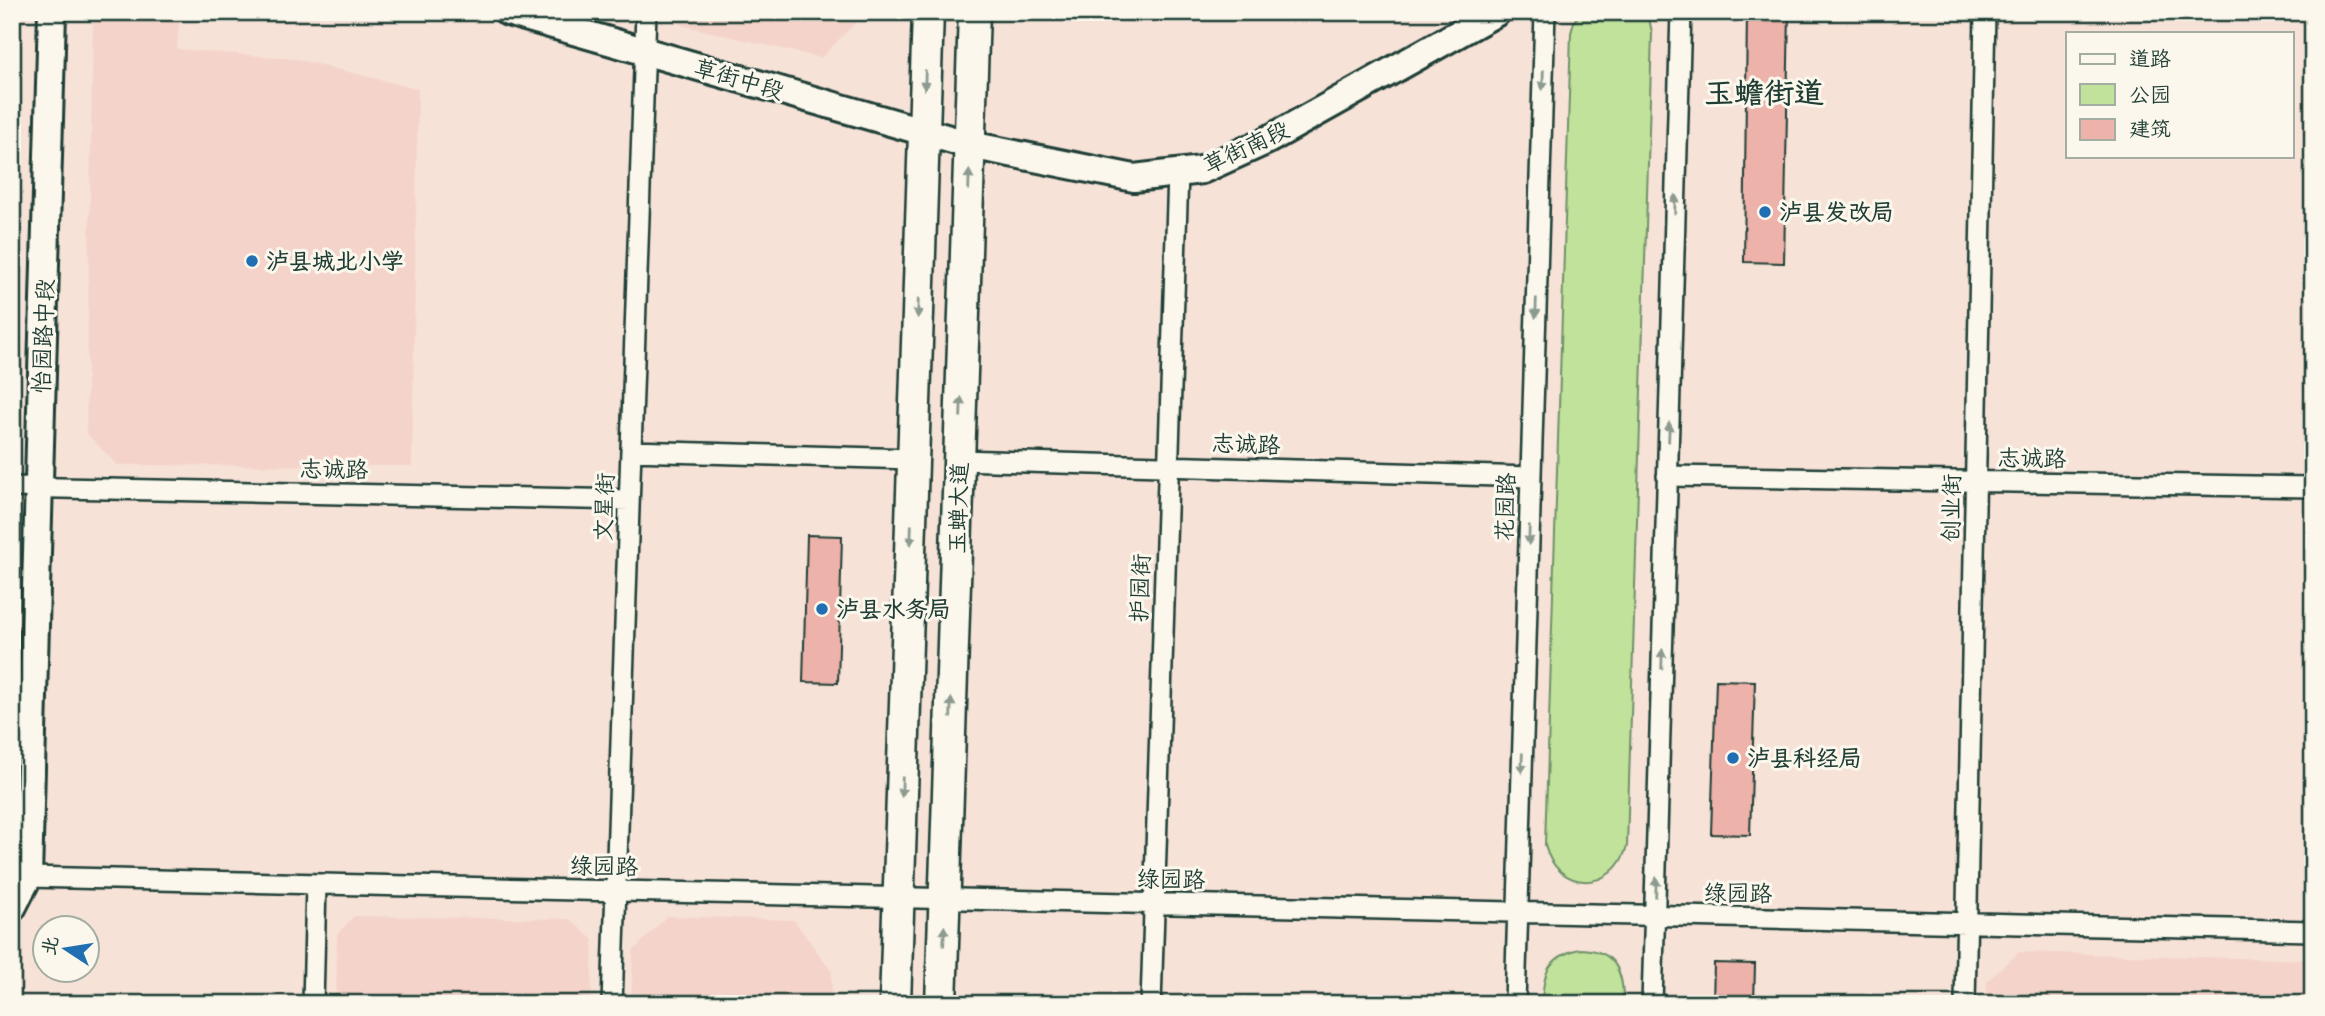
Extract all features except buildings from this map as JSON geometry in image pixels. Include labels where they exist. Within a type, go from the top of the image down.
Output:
[{"type":"main road","name":"怡园路中段","points":[[12,908],[28,877],[25,488],[52,12]]},
{"type":"main road","name":"草街中段","points":[[508,12],[970,145]]},
{"type":"main road","name":"玉蝉大道","points":[[895,1004],[928,12]]},
{"type":"main road","name":"玉蝉大道","points":[[941,1004],[974,12]]},
{"type":"main road","name":"草街南段","points":[[970,145],[1134,178],[1202,170],[1266,141],[1497,12]]},
{"type":"street","name":"文星街","points":[[612,1004],[646,12]]},
{"type":"street","name":"花园路","points":[[1515,1004],[1545,12]]},
{"type":"street","points":[[1652,1004],[1681,12]]},
{"type":"street","name":"创业街","points":[[1965,1004],[1985,12]]},
{"type":"street","name":"护园街","points":[[1151,1004],[1178,173]]},
{"type":"street","points":[[631,451],[913,459]]},
{"type":"street","name":"志诚路","points":[[959,460],[1531,477]]},
{"type":"street","name":"志诚路","points":[[1667,476],[2313,487]]},
{"type":"street","name":"志诚路","points":[[25,488],[629,500]]},
{"type":"street","name":"绿园路","points":[[28,877],[2313,930]]},
{"type":"street","points":[[313,1004],[316,884]]},
{"type":"shaded area","name":"泸县城北小学","points":[[93,12],[180,12],[177,49],[296,59],[418,89],[412,466],[117,465],[86,433]]},
{"type":"shaded area","points":[[674,12],[861,12],[861,17],[821,58],[681,25]]},
{"type":"shaded area","points":[[354,916],[570,919],[593,940],[591,1004],[336,1004],[337,934]]},
{"type":"shaded area","points":[[667,916],[794,920],[832,972],[831,1004],[631,1004],[633,951]]},
{"type":"shaded area","points":[[2019,952],[2313,960],[2313,1004],[1986,1004],[1987,981]]},
{"type":"green space","points":[[1580,12],[1643,12],[1650,23],[1652,33],[1627,846],[1620,861],[1610,872],[1599,879],[1586,881],[1573,879],[1561,872],[1551,861],[1545,845],[1571,33]]},
{"type":"green space","points":[[1579,949],[1601,953],[1615,964],[1622,981],[1623,1004],[1542,1004],[1546,976],[1553,962],[1568,952]]},
{"type":"place","name":"泸县发改局","points":[[1765,212]]},
{"type":"place","name":"泸县城北小学","points":[[252,261]]},
{"type":"place","name":"泸县水务局","points":[[822,609]]},
{"type":"place","name":"泸县科经局","points":[[1733,758]]},
{"type":"district","name":"玉蟾街道","points":[[1764,93]]}]
